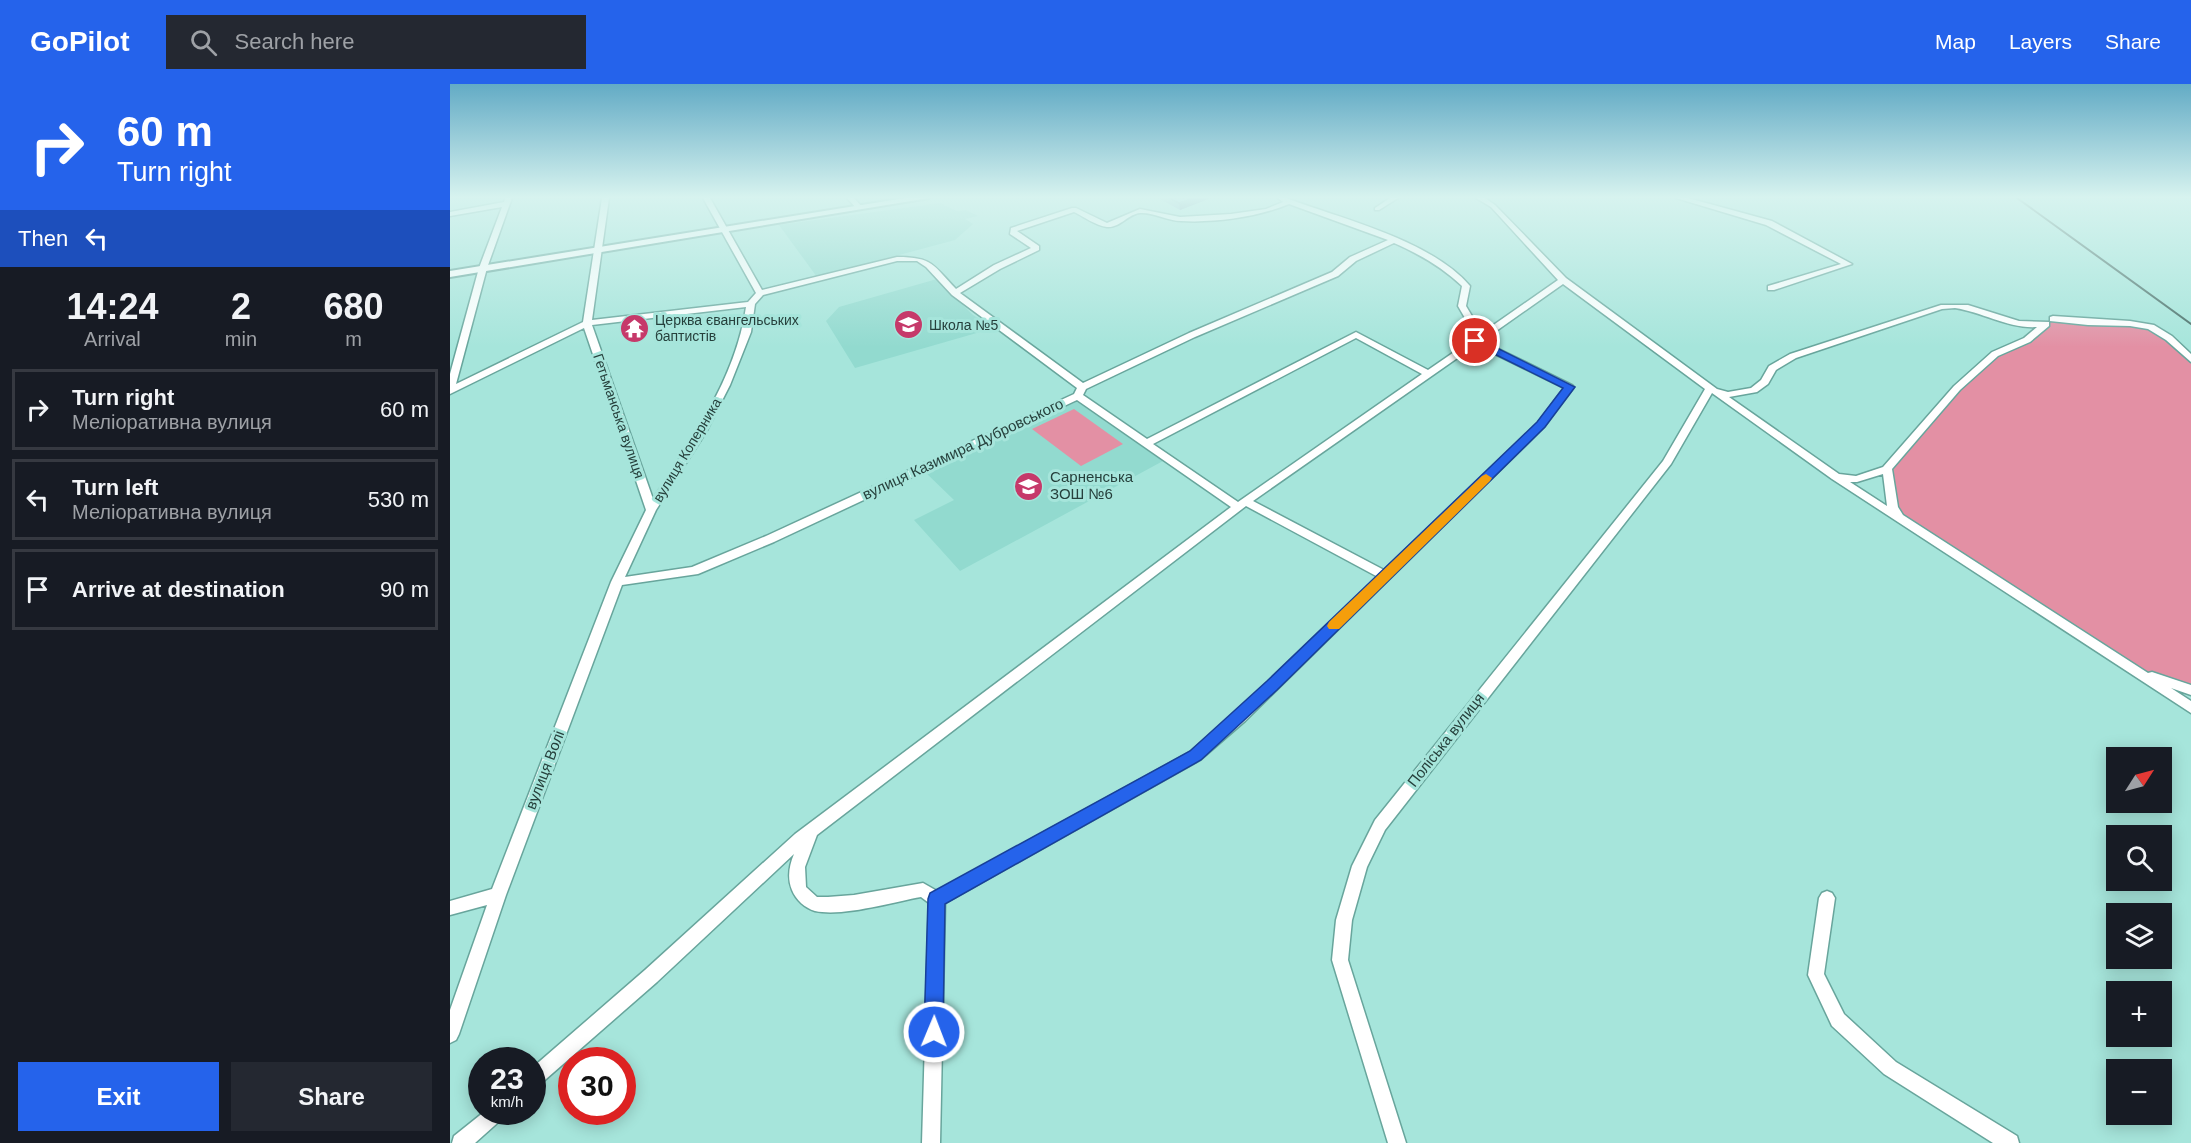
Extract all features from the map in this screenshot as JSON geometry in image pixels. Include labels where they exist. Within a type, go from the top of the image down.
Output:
[{"type":"main road","points":[[450,274],[613,247]]},
{"type":"street","points":[[450,391],[491,247]]},
{"type":"street","points":[[733,247],[760,293]]},
{"type":"street","points":[[956,293],[997,267],[1035,247]]},
{"type":"street","name":"вулиця Казимира Дубровського","points":[[617,582],[694,571],[771,539],[1192,335],[1335,274],[1353,259],[1378,247]]},
{"type":"street","points":[[937,899],[1196,756],[1240,717],[1541,424],[1569,387],[1478,339],[1462,306],[1466,286],[1461,279],[1433,258],[1407,247]]},
{"type":"street","points":[[1533,247],[1563,280],[1836,477],[2191,708]]},
{"type":"street","points":[[1771,288],[1848,264],[1818,247]]},
{"type":"street","points":[[587,323],[598,250]]},
{"type":"street","points":[[450,391],[587,323],[751,304],[760,293],[908,258],[918,259],[929,265],[956,293],[1147,443],[1242,505],[1386,576]]},
{"type":"street","points":[[546,1067],[813,829],[1242,505],[1563,280]]},
{"type":"street","name":"вулиця Коперника","points":[[651,510],[701,432],[725,385],[747,332],[751,304]]},
{"type":"street","points":[[1710,388],[1727,395],[1754,390],[1765,382],[1772,368],[1793,356],[1941,307],[1960,305],[2017,324],[2029,326],[2046,324],[2027,340],[1995,354],[1957,388],[1887,469],[1857,479],[1836,477]]},
{"type":"street","points":[[2053,319],[2100,323],[2126,322],[2149,326],[2161,331],[2191,359]]},
{"type":"street","name":"Гетьманська вулиця","points":[[587,323],[651,510]]},
{"type":"street","points":[[1147,443],[1356,335],[1428,374]]},
{"type":"street","name":"Поліська вулиця","points":[[1397,1143],[1340,960],[1344,920],[1360,866],[1380,825],[1667,462],[1710,388]]},
{"type":"street","points":[[1887,469],[1893,507],[1899,518]]},
{"type":"street","name":"вулиця Волі","points":[[450,1034],[498,895],[617,582],[651,510]]},
{"type":"street","points":[[2132,669],[2191,690]]},
{"type":"street","points":[[813,829],[801,852],[796,871],[797,885],[802,895],[815,904],[834,905],[923,890],[937,899]]},
{"type":"street","points":[[450,908],[498,895]]},
{"type":"street","points":[[1827,898],[1816,975],[1838,1020],[1890,1068],[2010,1143]]},
{"type":"street","points":[[931,1143],[937,899]]},
{"type":"street","points":[[461,1143],[482,1125]]},
{"type":"shaded area","points":[[795,247],[927,247],[817,277]]},
{"type":"shaded area","name":"Школа №5","points":[[937,279],[973,315],[994,328],[855,368],[826,321],[839,307]]},
{"type":"shaded area","points":[[2053,319],[2149,325],[2191,359],[2191,690],[2132,669],[1899,518],[1887,469],[1934,416],[1995,354],[2027,340]]},
{"type":"shaded area","name":"Сарненська ЗОШ №6","points":[[1070,402],[1077,402],[1163,461],[960,571],[914,520],[954,500],[924,471]]},
{"type":"shaded area","points":[[1074,409],[1123,444],[1081,466],[1032,429]]},
{"type":"railway","points":[[2085,247],[2191,324]]},
{"type":"slow traffic","points":[[1334,626],[1486,478]]},
{"type":"place","name":"Школа №5","points":[[908,325]]},
{"type":"place","name":"Церква євангельських баптистів","points":[[634,328]]},
{"type":"place","name":"Сарненська ЗОШ №6","points":[[1029,486]]},
{"type":"route","points":[[934,1032],[937,899],[1196,756],[1240,717],[1541,424],[1569,387],[1475,341]]}]
